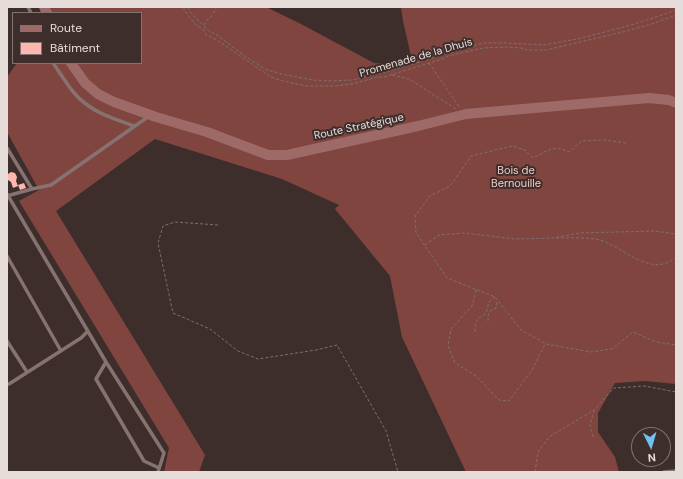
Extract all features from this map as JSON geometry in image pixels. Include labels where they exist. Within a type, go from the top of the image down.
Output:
[{"type":"street","name":"Route Stratégique","points":[[72,64],[85,83],[98,94],[114,102],[156,117],[206,132],[268,155],[287,155],[465,114],[649,98],[669,100],[676,103]]},
{"type":"lane","points":[[54,64],[73,92],[85,104],[98,112],[134,126]]},
{"type":"lane","points":[[106,362],[96,379],[144,461],[159,470],[164,453],[106,362],[7,195],[51,185],[145,119]]},
{"type":"lane","points":[[7,148],[32,189]]},
{"type":"lane","points":[[7,256],[61,351]]},
{"type":"lane","points":[[7,384],[81,338],[88,331]]},
{"type":"lane","points":[[7,341],[27,372]]},
{"type":"lane","points":[[664,472],[676,471]]},
{"type":"path","name":"Promenade de la Dhuis","points":[[183,7],[196,24],[204,30],[206,35],[217,40],[271,77],[306,86],[335,86],[352,84],[391,75],[440,60],[448,56],[483,48],[505,47],[527,50],[546,50],[623,32],[652,24],[676,15]]},
{"type":"path","name":"Promenade de la Dhuis","points":[[188,7],[209,31],[267,70],[314,80],[330,81],[352,80],[483,43],[544,45],[577,39],[628,26],[676,10]]},
{"type":"path","points":[[204,26],[217,7]]},
{"type":"path","points":[[429,63],[465,114]]},
{"type":"path","points":[[391,75],[409,79],[465,114]]},
{"type":"path","points":[[626,143],[604,140],[582,141],[569,152],[561,148],[550,149],[533,158],[525,150],[512,146],[471,156],[450,186],[430,196],[415,216],[416,233],[446,278],[495,297],[521,330],[546,344],[591,352],[612,349],[633,332],[656,342],[676,345]]},
{"type":"path","points":[[218,225],[175,222],[163,226],[158,243],[173,313],[210,329],[238,351],[258,359],[338,345],[386,431],[398,472]]},
{"type":"path","points":[[553,238],[579,233],[655,231],[676,234]]},
{"type":"path","points":[[425,246],[439,235],[464,233],[516,239],[584,238],[600,240],[640,261],[656,265],[670,262],[676,257]]},
{"type":"path","points":[[476,289],[472,306],[451,329],[448,346],[455,363],[476,376],[499,400],[509,401],[532,370],[546,344]]},
{"type":"path","points":[[475,332],[475,325],[480,316],[486,314],[489,302],[495,297]]},
{"type":"path","points":[[488,321],[490,311],[496,308],[497,300]]},
{"type":"path","points":[[535,472],[538,452],[549,437],[594,410],[614,388],[644,386],[676,392]]},
{"type":"path","points":[[594,410],[590,425],[594,439]]},
{"type":"green space","name":"Bois de Bernouille","points":[[44,7],[266,7],[374,63],[383,63],[392,62],[411,56],[401,7],[676,7],[676,384],[645,381],[615,383],[598,413],[598,432],[615,457],[619,472],[466,472],[402,337],[390,276],[335,209],[339,205],[282,179],[155,139],[56,211],[205,455],[199,472],[164,472],[169,448],[19,201],[39,190],[7,132],[7,77],[16,64],[142,64],[142,12],[46,12]]},
{"type":"building","points":[[11,172],[15,173],[17,177],[16,181],[18,186],[13,188],[7,177]]},
{"type":"building","points":[[24,183],[26,188],[20,190],[18,185]]}]
